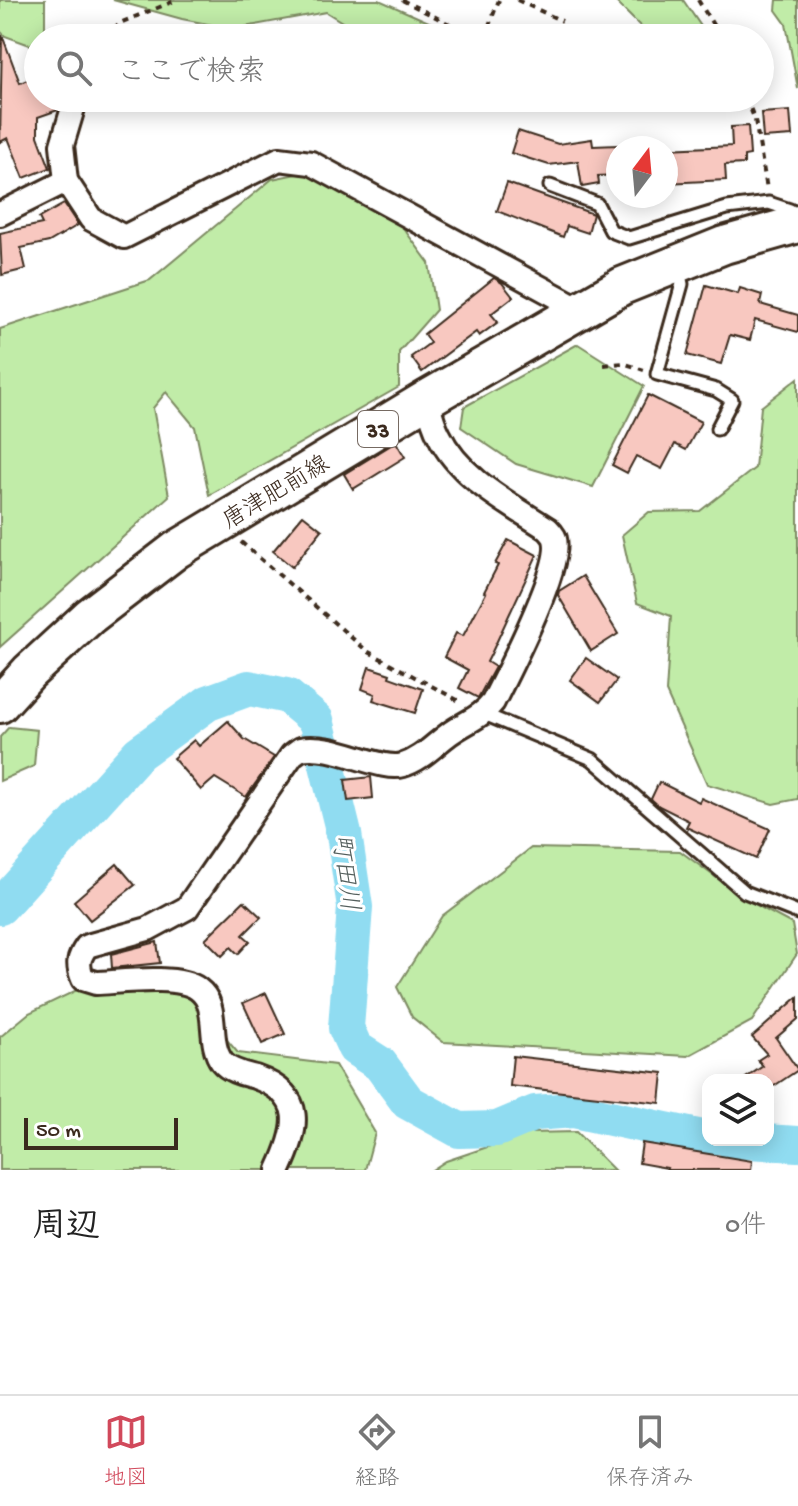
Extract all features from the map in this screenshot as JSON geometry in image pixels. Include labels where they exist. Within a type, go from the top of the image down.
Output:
[{"type":"main road","name":"唐津肥前線","points":[[0,704],[29,672],[90,616],[176,550],[622,286],[724,245],[798,223]]},
{"type":"street","points":[[72,112],[62,145],[66,181],[91,219],[124,237],[279,159],[311,163],[580,309]]},
{"type":"street","points":[[0,214],[66,181]]},
{"type":"street","points":[[279,1170],[294,1130],[294,1108],[284,1094],[265,1081],[223,1064],[216,1050],[210,1006],[200,989],[182,981],[96,983],[83,979],[78,967],[87,946],[148,929],[187,908],[292,755],[300,749],[338,750],[390,766],[400,766],[418,759],[453,731],[484,714],[493,702],[545,588],[555,554],[555,538],[548,529],[490,490],[457,461],[439,436],[427,399]]},
{"type":"lane","points":[[550,186],[597,204],[611,231],[629,238],[727,208],[769,203],[790,210],[798,223]]},
{"type":"lane","points":[[677,263],[682,284],[657,374],[716,390],[732,400],[717,429]]},
{"type":"lane","points":[[484,714],[592,759],[745,892],[798,913]]},
{"type":"path","points":[[119,24],[177,0]]},
{"type":"path","points":[[402,0],[449,24]]},
{"type":"path","points":[[490,24],[499,0]]},
{"type":"path","points":[[517,0],[562,21]]},
{"type":"path","points":[[698,0],[713,24]]},
{"type":"path","points":[[752,112],[769,203]]},
{"type":"path","points":[[604,365],[623,363],[657,374]]},
{"type":"path","points":[[237,538],[367,651],[484,714]]},
{"type":"green space","points":[[0,0],[45,0],[45,24],[24,24],[24,43],[0,31]]},
{"type":"green space","points":[[113,0],[379,0],[433,24],[345,24],[326,12],[260,24],[208,24]]},
{"type":"green space","points":[[614,0],[683,0],[699,24],[638,24]]},
{"type":"green space","points":[[777,0],[798,0],[798,89],[786,24],[776,10]]},
{"type":"green space","points":[[306,172],[398,221],[429,263],[436,310],[399,352],[399,387],[209,495],[195,427],[166,392],[153,408],[169,496],[0,647],[0,329],[150,280],[272,179]]},
{"type":"green space","points":[[578,344],[644,386],[593,487],[516,464],[461,427],[464,407]]},
{"type":"green space","points":[[798,378],[798,799],[773,804],[707,784],[666,692],[671,616],[637,603],[622,535],[649,512],[700,511],[755,468],[761,407]]},
{"type":"green space","points":[[9,727],[37,730],[34,766],[0,781],[0,737]]},
{"type":"green space","points":[[531,848],[680,851],[745,899],[792,924],[797,954],[752,1021],[688,1056],[443,1042],[412,1017],[397,987],[442,916]]},
{"type":"green space","points":[[182,987],[238,1053],[335,1065],[375,1133],[365,1170],[0,1170],[0,1037],[29,1013],[79,989]]},
{"type":"green space","points":[[576,1132],[614,1170],[432,1170],[446,1161],[529,1133]]},
{"type":"building","points":[[2,35],[20,83],[24,81],[24,112],[52,112],[38,117],[38,136],[50,168],[24,178],[8,138],[0,142]]},
{"type":"building","points":[[790,111],[792,136],[763,138],[761,113]]},
{"type":"building","points":[[748,126],[750,155],[744,156],[744,164],[725,165],[726,180],[678,182],[678,148],[732,146],[731,127]]},
{"type":"building","points":[[518,131],[558,144],[592,139],[593,146],[606,145],[606,176],[598,176],[599,184],[582,187],[578,161],[549,165],[511,153]]},
{"type":"building","points":[[507,183],[593,214],[588,233],[567,226],[563,237],[497,211]]},
{"type":"building","points":[[64,204],[78,225],[49,242],[21,248],[26,269],[2,275],[0,233],[42,224],[39,218]]},
{"type":"building","points":[[494,278],[513,297],[491,314],[498,322],[479,336],[476,332],[422,372],[411,357],[430,343],[424,334]]},
{"type":"building","points":[[706,285],[738,294],[740,288],[762,295],[760,304],[798,315],[798,332],[755,320],[750,340],[730,335],[721,364],[687,355]]},
{"type":"building","points":[[648,395],[701,422],[686,450],[675,444],[662,469],[636,456],[627,473],[612,465]]},
{"type":"building","points":[[396,442],[405,457],[353,489],[344,474]]},
{"type":"building","points":[[303,515],[322,530],[292,567],[273,551]]},
{"type":"building","points":[[508,540],[537,555],[487,662],[495,667],[478,698],[459,688],[468,670],[444,657],[456,633],[463,636],[486,593],[498,565],[495,564]]},
{"type":"building","points":[[583,576],[618,634],[591,651],[558,595],[559,591]]},
{"type":"building","points":[[586,658],[617,680],[600,702],[570,680]]},
{"type":"building","points":[[369,667],[423,689],[415,713],[373,700],[375,694],[362,689]]},
{"type":"building","points":[[228,721],[244,739],[274,757],[246,797],[215,778],[201,790],[173,758],[194,740],[199,746]]},
{"type":"building","points":[[371,777],[373,798],[348,801],[345,780]]},
{"type":"building","points":[[659,782],[699,802],[701,798],[770,829],[756,859],[686,827],[689,821],[659,806],[651,799]]},
{"type":"building","points":[[117,864],[135,885],[90,920],[74,901]]},
{"type":"building","points":[[244,901],[261,917],[243,935],[250,941],[238,954],[231,947],[222,956],[205,939]]},
{"type":"building","points":[[157,942],[160,963],[112,968],[111,954]]},
{"type":"building","points":[[266,993],[285,1034],[262,1044],[243,1003]]},
{"type":"building","points":[[798,997],[798,1019],[776,1038],[798,1070],[774,1086],[774,1074],[752,1074],[763,1066],[758,1060],[767,1054],[752,1037]]},
{"type":"building","points":[[513,1056],[663,1073],[660,1103],[510,1086]]},
{"type":"building","points":[[642,1143],[752,1161],[751,1170],[666,1170],[639,1163]]},
{"type":"waterway","name":"町田川","points":[[0,907],[139,753],[208,703],[249,688],[287,696],[316,720],[344,834],[355,907],[346,1028],[355,1048],[380,1064],[408,1102],[459,1130],[497,1129],[535,1113],[573,1110],[702,1138]]},
{"type":"waterway","name":"町田川","points":[[774,1143],[798,1144]]}]
